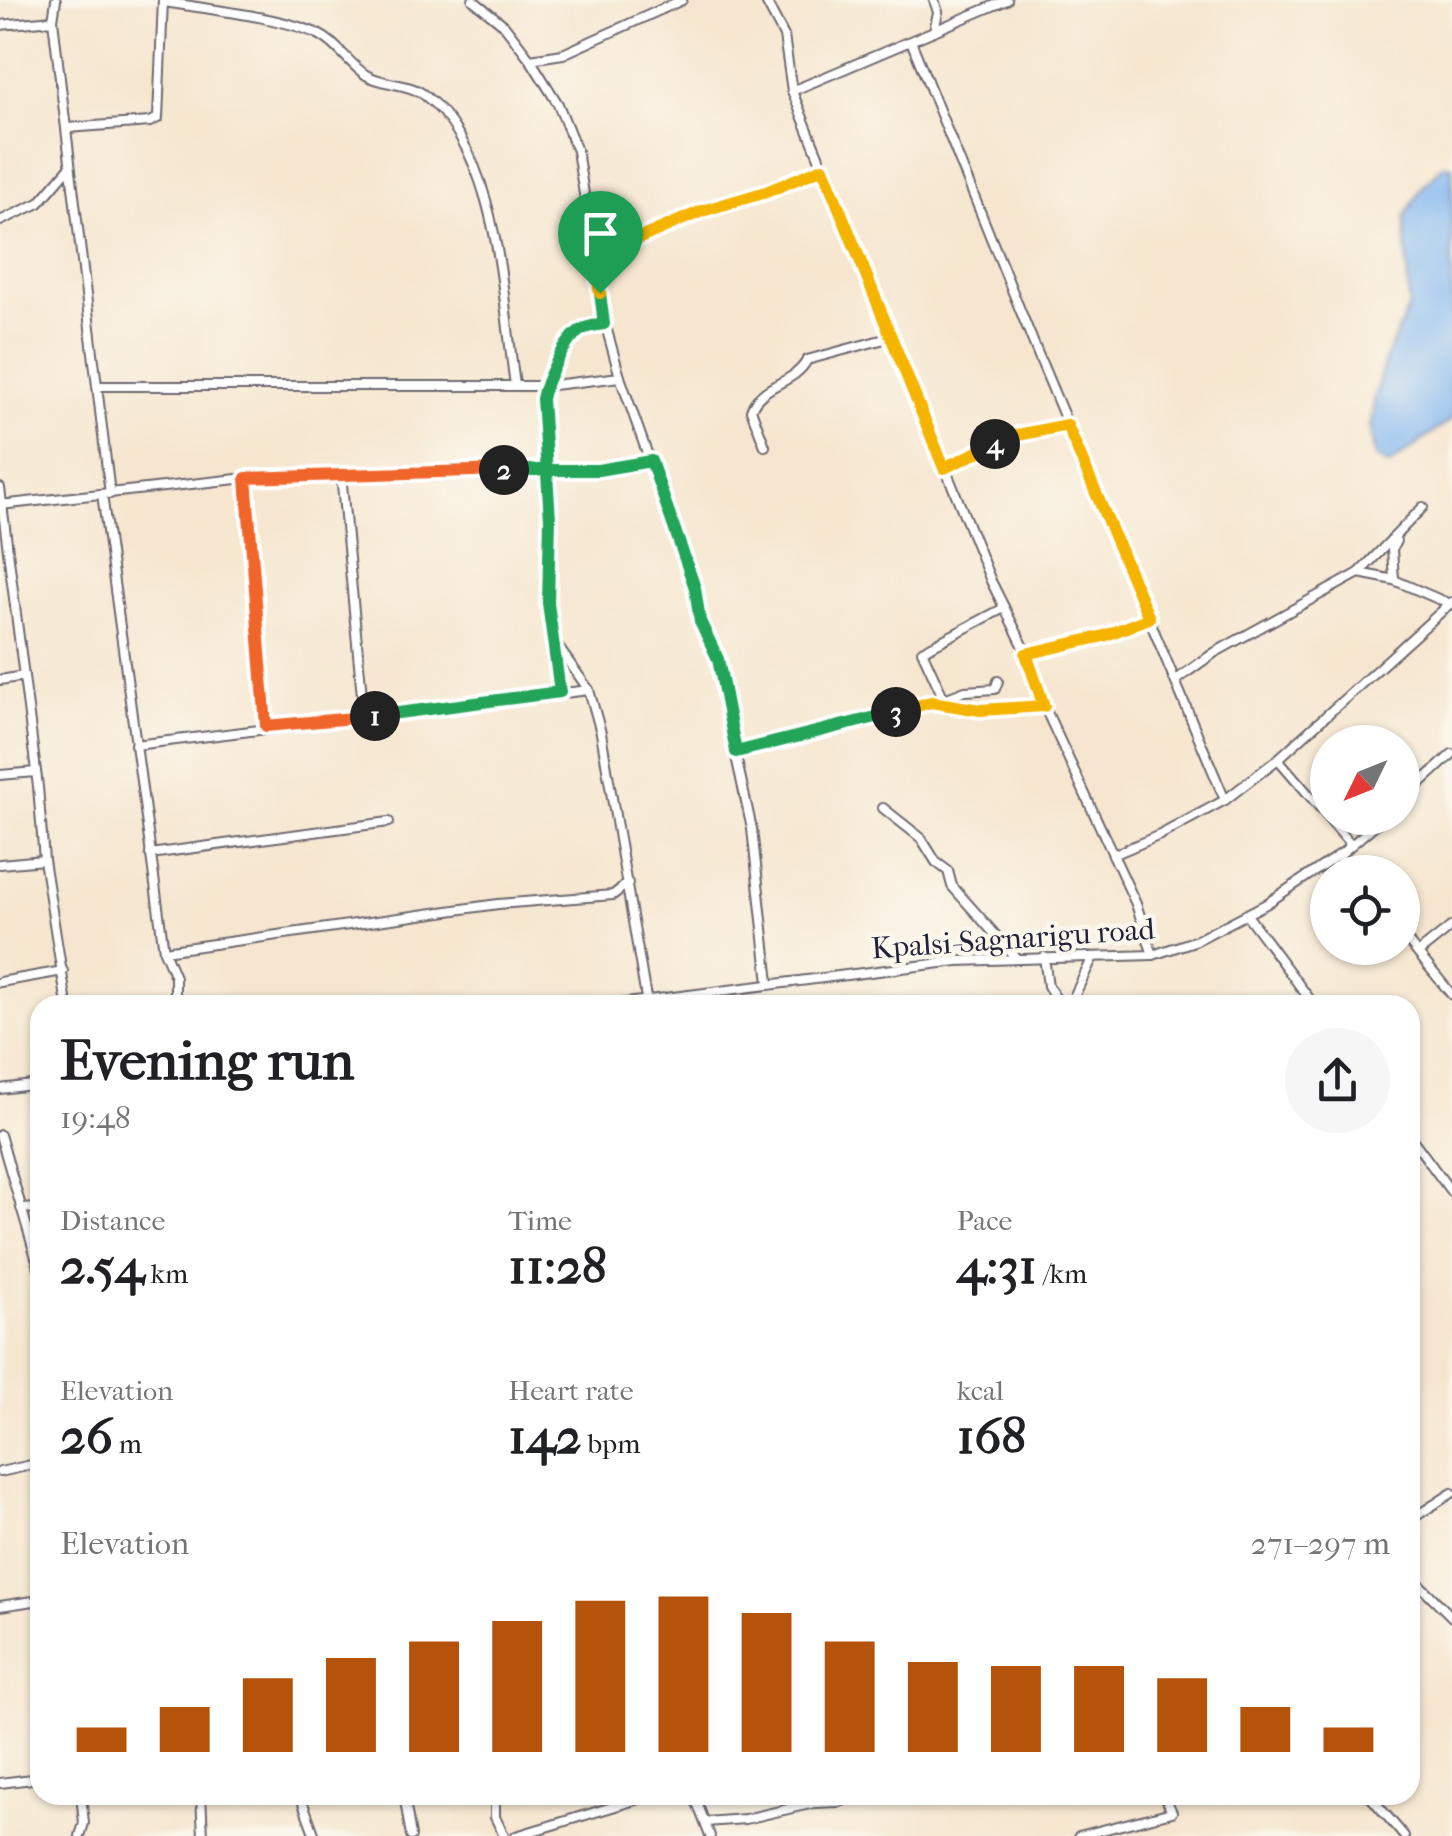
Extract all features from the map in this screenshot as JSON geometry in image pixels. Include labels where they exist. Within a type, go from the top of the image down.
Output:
[{"type":"street","points":[[56,0],[53,20],[98,386],[134,745],[164,951],[175,977],[175,995]]},
{"type":"street","points":[[473,0],[504,26],[530,59],[572,135],[604,324],[695,588],[700,621],[718,659],[752,829],[769,983]]},
{"type":"street","points":[[530,59],[563,54],[682,0]]},
{"type":"street","points":[[764,0],[784,36],[792,90],[944,468],[1026,654],[1044,706],[1147,931],[1154,955]]},
{"type":"street","points":[[934,0],[938,12],[934,31]]},
{"type":"street","points":[[792,90],[1008,0]]},
{"type":"street","points":[[67,128],[150,122],[158,118],[164,1],[311,32],[331,42],[368,76],[418,91],[460,139],[483,195],[501,272],[515,385]]},
{"type":"street","points":[[0,25],[53,20]]},
{"type":"street","points":[[911,42],[1225,800]]},
{"type":"street","points":[[0,221],[38,202],[70,167]]},
{"type":"street","points":[[594,258],[702,211],[766,192],[823,168]]},
{"type":"street","points":[[560,692],[548,603],[550,530],[542,399],[560,355],[580,330],[604,324]]},
{"type":"street","points":[[764,446],[751,410],[759,396],[801,371],[808,360],[892,337]]},
{"type":"street","points":[[98,386],[545,386],[620,377]]},
{"type":"street","points":[[944,468],[1013,436],[1067,425]]},
{"type":"street","points":[[1,505],[246,478],[621,468],[651,461]]},
{"type":"street","points":[[342,474],[364,718]]},
{"type":"street","points":[[246,478],[266,726]]},
{"type":"street","points":[[0,488],[44,860],[66,995]]},
{"type":"street","points":[[1176,680],[1214,652],[1359,573],[1423,507]]},
{"type":"street","points":[[1394,580],[1392,549],[1400,532]]},
{"type":"street","points":[[1113,855],[1225,800],[1278,759],[1451,603],[1394,580],[1359,573]]},
{"type":"street","points":[[0,600],[14,598]]},
{"type":"street","points":[[998,681],[995,689],[965,691],[944,699],[922,651],[1004,608]]},
{"type":"street","points":[[1026,654],[1104,636],[1149,618]]},
{"type":"street","points":[[555,643],[588,690],[608,765],[628,882],[639,995]]},
{"type":"street","points":[[0,680],[24,676]]},
{"type":"street","points":[[134,745],[588,690]]},
{"type":"street","points":[[736,752],[864,722],[926,702],[980,710],[1044,706]]},
{"type":"street","points":[[1420,783],[1452,754]]},
{"type":"street","points":[[1278,759],[1310,796]]},
{"type":"street","points":[[0,775],[36,772]]},
{"type":"street","points":[[883,808],[921,838],[936,862],[948,872],[952,886],[1016,958]]},
{"type":"street","points":[[150,854],[388,822]]},
{"type":"street","points":[[1343,835],[1351,845]]},
{"type":"street","name":"Kpalsi-Sagnarigu road","points":[[1339,855],[1363,835]]},
{"type":"street","points":[[0,864],[44,860]]},
{"type":"street","name":"Kpalsi-Sagnarigu road","points":[[683,995],[957,961],[1154,955],[1197,940],[1248,915],[1310,874]]},
{"type":"street","points":[[614,895],[628,882]]},
{"type":"street","points":[[164,951],[498,904],[614,895],[629,904]]},
{"type":"street","points":[[1248,915],[1307,995]]},
{"type":"street","points":[[1420,951],[1452,926]]},
{"type":"street","points":[[1420,955],[1452,994]]},
{"type":"street","points":[[1044,957],[1048,986],[1054,995]]},
{"type":"street","points":[[1075,995],[1092,959]]},
{"type":"street","points":[[0,982],[63,972]]},
{"type":"street","points":[[0,1089],[30,1085]]},
{"type":"street","points":[[0,1135],[30,1236]]},
{"type":"street","points":[[1420,1150],[1452,1193]]},
{"type":"street","points":[[22,1208],[30,1208]]},
{"type":"street","points":[[0,1472],[30,1465]]},
{"type":"street","points":[[1420,1514],[1452,1493]]},
{"type":"street","points":[[1420,1585],[1452,1617]]},
{"type":"street","points":[[0,1606],[30,1602]]},
{"type":"street","points":[[0,1783],[30,1779]]},
{"type":"street","points":[[80,1836],[84,1823],[82,1805]]},
{"type":"street","points":[[201,1805],[203,1836]]},
{"type":"street","points":[[304,1805],[316,1836]]},
{"type":"street","points":[[406,1805],[411,1836]]},
{"type":"street","points":[[495,1805],[504,1836]]},
{"type":"street","points":[[516,1836],[619,1805]]},
{"type":"street","points":[[698,1805],[710,1836]]},
{"type":"street","points":[[705,1822],[745,1819],[805,1805]]},
{"type":"street","points":[[1079,1836],[1172,1812],[1169,1805]]},
{"type":"street","points":[[1378,1805],[1404,1836]]},
{"type":"water","points":[[1444,165],[1452,166],[1452,419],[1389,465],[1375,457],[1370,430],[1385,360],[1409,306],[1405,217],[1421,189]]},
{"type":"route","points":[[600,293],[594,258],[702,211],[766,192],[823,168],[944,468],[1013,436],[1067,425],[1149,618],[1104,636],[1026,654],[1044,706],[980,710],[926,702],[864,722],[736,752],[726,685],[700,621],[695,588],[651,461],[598,470],[546,470],[502,470],[246,478],[266,726],[312,724],[560,692],[548,603],[550,519],[546,470],[548,458],[542,399],[560,355],[570,342],[580,330],[604,324],[600,293]]}]
